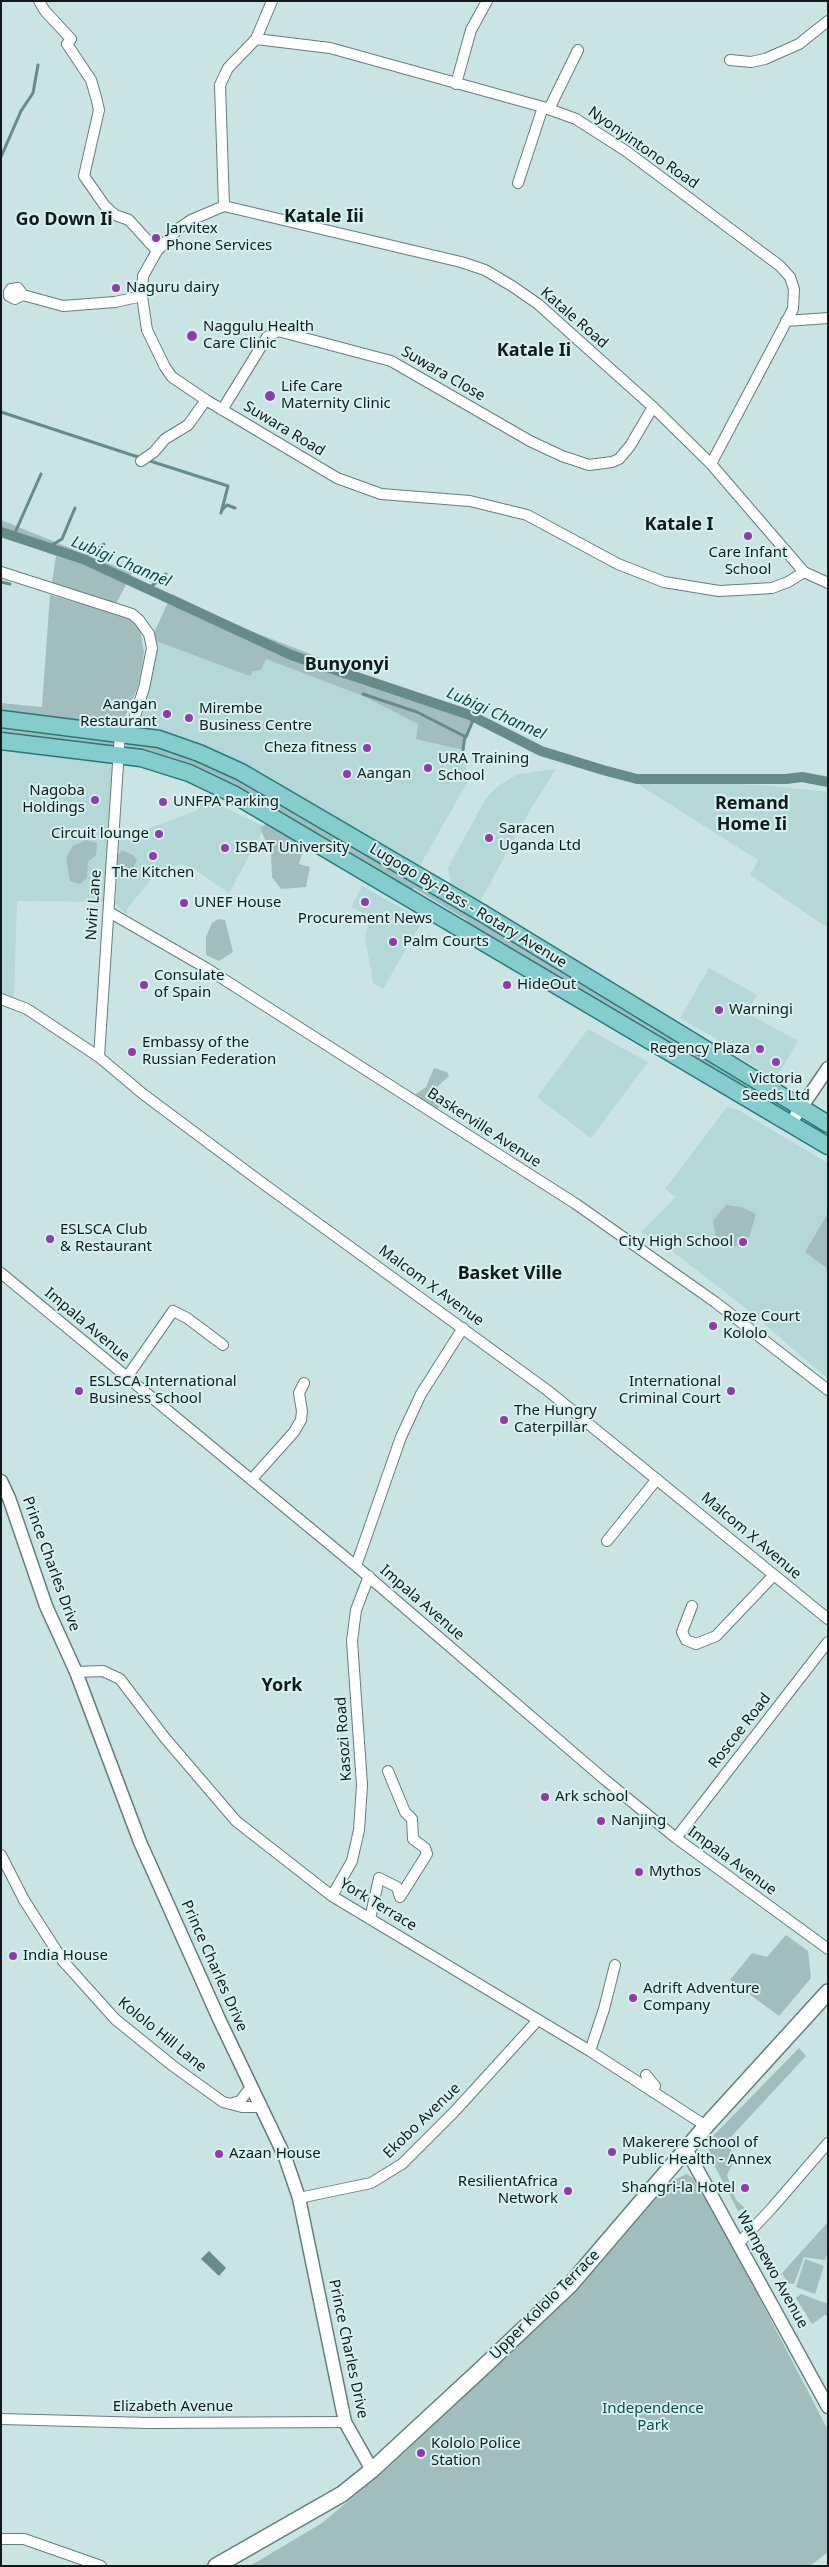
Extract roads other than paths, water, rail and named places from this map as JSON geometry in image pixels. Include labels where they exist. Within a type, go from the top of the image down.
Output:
[{"type":"main road","name":"Lugogo By-Pass - Rotary Avenue","points":[[1,719],[159,739],[199,753],[241,772],[676,1029],[828,1124]]},
{"type":"main road","name":"Lugogo By-Pass - Rotary Avenue","points":[[1,741],[120,756],[163,764],[233,794],[828,1146]]},
{"type":"main road","name":"Upper Kololo Terrace","points":[[216,2566],[317,2510],[372,2470],[570,2284],[706,2126],[828,1992]]},
{"type":"street","points":[[39,1],[44,11],[71,39],[67,44],[91,80],[96,96],[99,110],[84,176],[105,206],[115,215],[129,220],[157,251]]},
{"type":"street","points":[[224,206],[220,85],[228,68],[256,39],[272,1]]},
{"type":"street","points":[[456,84],[470,30],[487,1]]},
{"type":"street","points":[[730,60],[751,62],[765,59],[799,44],[828,21]]},
{"type":"street","name":"Nyonyintono Road","points":[[256,39],[330,48],[546,108],[576,119],[606,137],[780,266],[790,277],[794,289],[793,309],[711,464]]},
{"type":"street","points":[[518,183],[546,108],[578,50]]},
{"type":"street","name":"Suwara Road","points":[[224,206],[191,220],[178,229],[157,251],[143,276],[142,296],[147,330],[165,367],[172,377],[206,400],[337,478],[380,494],[470,500],[527,515],[618,564],[664,582],[718,591],[772,588],[788,582],[804,572]]},
{"type":"street","name":"Katale Road","points":[[224,206],[461,262],[485,270],[538,304],[653,407],[711,464],[804,572],[828,583]]},
{"type":"street","points":[[23,295],[63,306],[115,302],[142,296]]},
{"type":"street","points":[[786,322],[828,318]]},
{"type":"street","name":"Suwara Close","points":[[222,410],[267,337],[278,331],[391,361],[530,441],[562,456],[589,465],[612,462],[619,458],[630,446],[653,407]]},
{"type":"street","points":[[141,461],[154,452],[165,439],[188,425],[206,400]]},
{"type":"street","name":"Nviri Lane","points":[[1,572],[132,614],[140,620],[149,634],[152,648],[144,688],[125,734],[120,756],[99,1057]]},
{"type":"street","name":"Baskerville Avenue","points":[[109,912],[206,968],[576,1204],[715,1302],[828,1390]]},
{"type":"street","name":"Malcom X Avenue","points":[[1,999],[27,1009],[99,1057],[143,1094],[253,1176],[589,1422],[828,1619]]},
{"type":"street","points":[[790,1124],[828,1068]]},
{"type":"street","name":"Impala Avenue","points":[[1,1273],[369,1576],[604,1779],[676,1838],[828,1949]]},
{"type":"street","points":[[127,1377],[173,1312],[187,1318],[223,1345]]},
{"type":"street","points":[[356,1566],[401,1437],[421,1394],[463,1328]]},
{"type":"street","points":[[252,1480],[294,1432],[302,1411],[299,1392],[304,1383]]},
{"type":"street","points":[[607,1541],[657,1479]]},
{"type":"street","name":"Prince Charles Drive","points":[[1,1481],[9,1498],[46,1606],[76,1672],[140,1842],[251,2087],[285,2157],[299,2198],[346,2422],[372,2470]]},
{"type":"street","points":[[692,1606],[682,1632],[686,1640],[696,1644],[716,1636],[774,1575]]},
{"type":"street","name":"Kasozi Road","points":[[332,1896],[352,1861],[360,1823],[362,1786],[352,1641],[356,1610],[369,1576]]},
{"type":"street","name":"Roscoe Road","points":[[676,1838],[828,1642]]},
{"type":"street","name":"York Terrace","points":[[76,1672],[103,1671],[120,1680],[165,1738],[236,1822],[332,1896],[590,2051],[706,2126]]},
{"type":"street","points":[[370,1918],[379,1878],[397,1887],[400,1897],[427,1854],[425,1848],[413,1839],[412,1819],[406,1812],[388,1770]]},
{"type":"street","name":"Kololo Hill Lane","points":[[1,1855],[42,1932],[63,1962],[96,1999],[131,2033],[173,2066],[229,2104],[261,2108]]},
{"type":"street","points":[[590,2051],[604,2009],[615,1965]]},
{"type":"street","name":"Ekobo Avenue","points":[[299,2198],[371,2183],[402,2164],[455,2111],[538,2020]]},
{"type":"street","points":[[646,2074],[655,2086],[653,2092]]},
{"type":"street","points":[[229,2104],[240,2101],[251,2087]]},
{"type":"street","points":[[739,2243],[828,2143]]},
{"type":"street","name":"Wampewo Avenue","points":[[686,2149],[828,2407]]},
{"type":"street","name":"Elizabeth Avenue","points":[[1,2419],[149,2423],[346,2422]]},
{"type":"street","points":[[1,2539],[24,2539],[101,2566]]},
{"type":"waterway","points":[[1,157],[21,111],[33,93],[38,65]]},
{"type":"waterway","points":[[1,412],[141,458]]},
{"type":"waterway","points":[[147,460],[228,486],[221,513]]},
{"type":"waterway","points":[[14,535],[41,474]]},
{"type":"waterway","points":[[223,509],[227,505],[235,508]]},
{"type":"waterway","points":[[47,548],[62,539],[75,508]]},
{"type":"waterway","name":"Lubigi Channel","points":[[1,532],[83,559],[291,655],[470,715],[541,751],[603,770],[637,779],[786,779],[802,777],[828,782]]},
{"type":"waterway","points":[[83,559],[104,544]]},
{"type":"waterway","points":[[147,590],[166,574]]},
{"type":"waterway","points":[[1,582],[10,584]]},
{"type":"waterway","points":[[363,694],[417,712],[466,737],[474,718],[470,715]]},
{"type":"waterway","points":[[463,750],[465,736]]},
{"type":"place","name":"Jarvitex Phone Services","points":[[156,238]]},
{"type":"place","name":"Naguru dairy","points":[[116,288]]},
{"type":"place","name":"Naggulu Health Care Clinic","points":[[192,336]]},
{"type":"place","name":"Life Care Maternity Clinic","points":[[270,396]]},
{"type":"place","name":"Care Infant School","points":[[748,536]]},
{"type":"place","name":"Aangan Restaurant","points":[[167,714]]},
{"type":"place","name":"Mirembe Business Centre","points":[[189,718]]},
{"type":"place","name":"Cheza fitness","points":[[367,748]]},
{"type":"place","name":"URA Training School","points":[[428,768]]},
{"type":"place","name":"Aangan","points":[[347,774]]},
{"type":"place","name":"Nagoba Holdings","points":[[95,800]]},
{"type":"place","name":"UNFPA Parking","points":[[163,802]]},
{"type":"place","name":"Circuit lounge","points":[[159,834]]},
{"type":"place","name":"Saracen Uganda Ltd","points":[[489,838]]},
{"type":"place","name":"ISBAT University","points":[[225,848]]},
{"type":"place","name":"The Kitchen","points":[[153,856]]},
{"type":"place","name":"Procurement News","points":[[365,902]]},
{"type":"place","name":"UNEF House","points":[[184,903]]},
{"type":"place","name":"Palm Courts","points":[[393,942]]},
{"type":"place","name":"Consulate of Spain","points":[[144,985]]},
{"type":"place","name":"HideOut","points":[[507,985]]},
{"type":"place","name":"Warningi","points":[[719,1010]]},
{"type":"place","name":"Regency Plaza","points":[[760,1049]]},
{"type":"place","name":"Embassy of the Russian Federation","points":[[132,1052]]},
{"type":"place","name":"Victoria Seeds Ltd","points":[[776,1062]]},
{"type":"place","name":"ESLSCA Club & Restaurant","points":[[50,1239]]},
{"type":"place","name":"City High School","points":[[743,1242]]},
{"type":"place","name":"Roze Court Kololo","points":[[713,1326]]},
{"type":"place","name":"ESLSCA International Business School","points":[[79,1391]]},
{"type":"place","name":"International Criminal Court","points":[[731,1391]]},
{"type":"place","name":"The Hungry Caterpillar","points":[[504,1420]]},
{"type":"place","name":"Ark school","points":[[545,1797]]},
{"type":"place","name":"Nanjing","points":[[601,1821]]},
{"type":"place","name":"Mythos","points":[[639,1872]]},
{"type":"place","name":"India House","points":[[13,1956]]},
{"type":"place","name":"Adrift Adventure Company","points":[[633,1998]]},
{"type":"place","name":"Makerere School of Public Health - Annex","points":[[612,2152]]},
{"type":"place","name":"Azaan House","points":[[219,2154]]},
{"type":"place","name":"Shangri-la Hotel","points":[[745,2188]]},
{"type":"place","name":"ResilientAfrica Network","points":[[568,2191]]},
{"type":"place","name":"Kololo Police Station","points":[[421,2453]]},
{"type":"district","name":"Katale Iii","points":[[324,217]]},
{"type":"district","name":"Go Down Ii","points":[[64,220]]},
{"type":"district","name":"Katale Ii","points":[[534,351]]},
{"type":"district","name":"Katale I","points":[[679,525]]},
{"type":"district","name":"Bunyonyi","points":[[347,665]]},
{"type":"district","name":"Remand Home Ii","points":[[752,814]]},
{"type":"district","name":"Basket Ville","points":[[510,1274]]},
{"type":"district","name":"York","points":[[282,1686]]},
{"type":"park label","name":"Independence Park","points":[[653,2418]]}]
